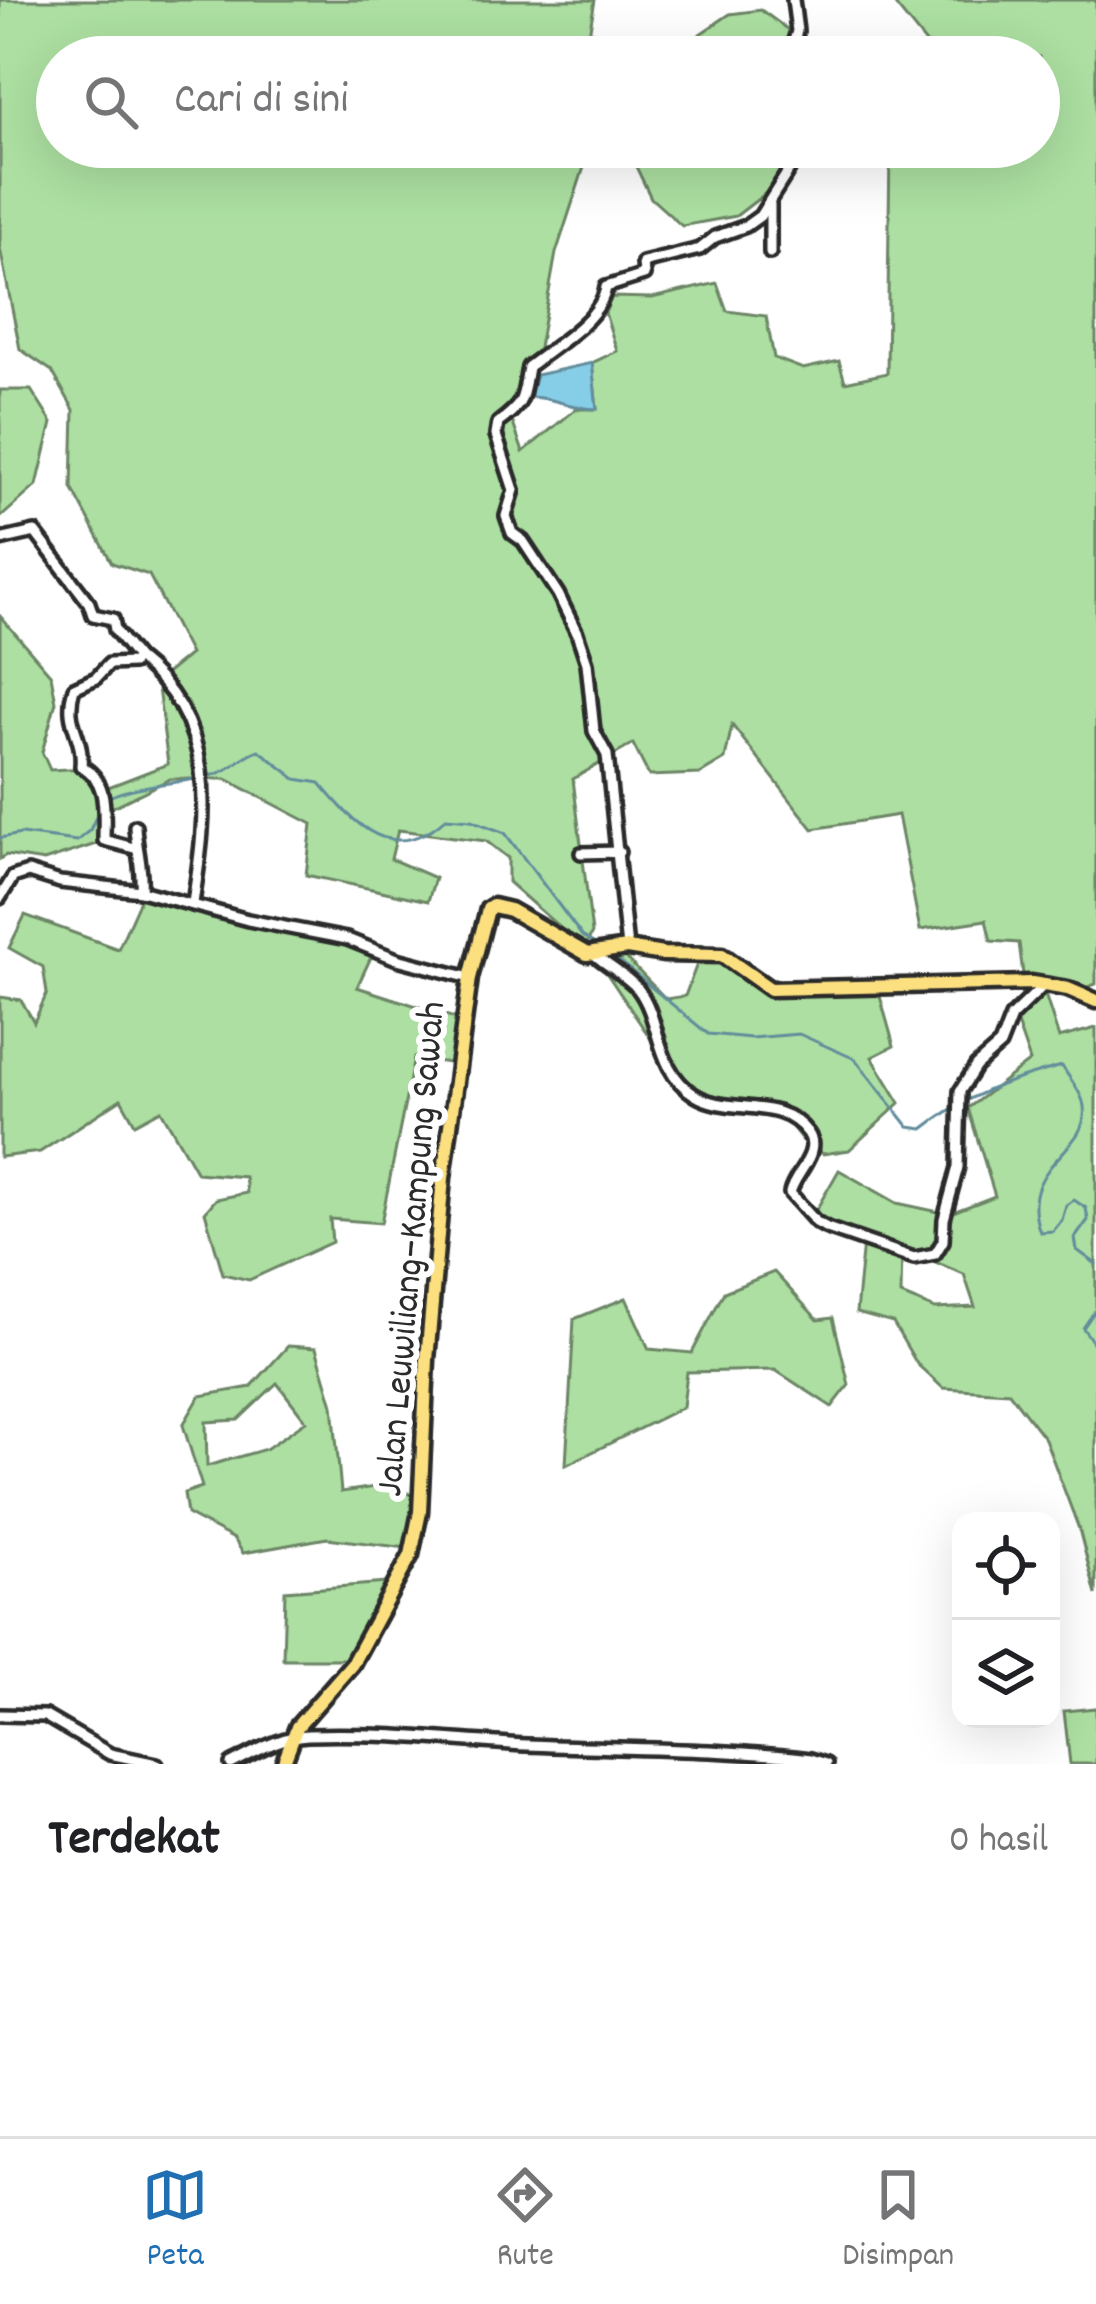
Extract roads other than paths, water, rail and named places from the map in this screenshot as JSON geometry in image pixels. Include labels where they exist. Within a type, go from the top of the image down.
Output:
[{"type":"main road","name":"Jalan Leuwiliang–Kampung Sawah","points":[[283,1764],[290,1739],[352,1664],[406,1567],[415,1541],[442,1178],[483,915],[493,905],[510,910],[580,952],[596,953]]},
{"type":"main road","points":[[596,953],[620,948],[722,955],[770,989],[1045,984],[1096,1000]]},
{"type":"street","points":[[793,0],[795,36]]},
{"type":"street","points":[[620,948],[619,852],[607,755],[594,731],[587,662],[558,594],[512,532],[506,516],[514,490],[496,436],[497,423],[517,409],[525,396],[528,367],[590,319],[604,302],[606,287],[644,274],[643,263],[700,249],[715,237],[746,226],[770,204],[789,168]]},
{"type":"street","points":[[770,204],[770,253]]},
{"type":"street","points":[[0,540],[34,532],[89,602],[93,614],[113,619],[115,630],[137,658],[182,705],[201,775],[205,824],[194,903]]},
{"type":"street","points":[[134,848],[104,840],[106,803],[91,770],[81,766],[81,750],[69,717],[71,692],[109,664],[134,663],[137,658]]},
{"type":"street","points":[[135,826],[141,891]]},
{"type":"street","points":[[581,853],[619,852]]},
{"type":"street","points":[[0,898],[13,877],[28,872],[60,882],[141,891],[248,920],[347,939],[397,959],[470,978]]},
{"type":"street","points":[[596,953],[638,989],[662,1055],[691,1093],[713,1102],[771,1109],[806,1131],[812,1144],[810,1155],[790,1192],[816,1222],[914,1258],[935,1254],[943,1241],[958,1167],[958,1103],[976,1066],[1000,1045],[1011,1017],[1045,984]]},
{"type":"street","points":[[0,1714],[46,1716],[110,1754],[157,1764]]},
{"type":"street","points":[[231,1764],[305,1735],[434,1736],[709,1750],[826,1764]]},
{"type":"water","points":[[592,363],[597,409],[530,397],[536,375]]},
{"type":"waterway","points":[[109,797],[216,774],[259,750],[296,779],[320,783],[347,813],[376,835],[409,839],[446,818],[471,820],[505,833],[582,936],[598,946]]},
{"type":"waterway","points":[[0,838],[21,834],[77,841],[90,830],[102,804]]},
{"type":"waterway","points":[[611,954],[708,1034],[751,1038],[799,1034],[855,1059],[909,1127],[923,1129],[989,1090],[1062,1066],[1083,1102],[1083,1123],[1045,1175],[1035,1209],[1040,1232],[1053,1231],[1066,1205],[1074,1200],[1086,1208],[1088,1220],[1075,1238],[1077,1250],[1096,1264]]},
{"type":"waterway","points":[[1096,1309],[1083,1328],[1096,1347]]}]
